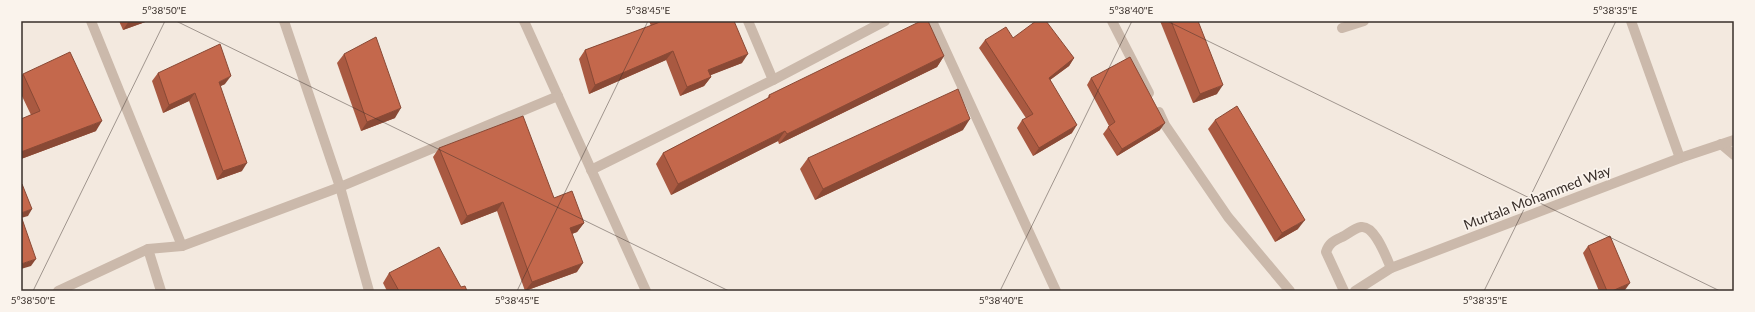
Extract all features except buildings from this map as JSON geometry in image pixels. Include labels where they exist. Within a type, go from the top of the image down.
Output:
[{"type":"street","points":[[91,21],[182,246]]},
{"type":"street","points":[[284,21],[340,187],[369,291]]},
{"type":"street","points":[[524,21],[646,291]]},
{"type":"street","points":[[748,21],[773,80]]},
{"type":"street","points":[[591,170],[773,80],[885,21]]},
{"type":"street","points":[[932,21],[1056,291]]},
{"type":"street","points":[[1112,21],[1165,125],[1228,217],[1290,291]]},
{"type":"street","points":[[1342,28],[1364,21]]},
{"type":"street","points":[[1630,21],[1680,158]]},
{"type":"street","points":[[58,291],[148,249],[182,246],[340,187],[558,96]]},
{"type":"street","name":"Murtala Mohammed Way","points":[[1355,291],[1391,268],[1680,158],[1734,140]]},
{"type":"street","points":[[1721,144],[1734,155]]},
{"type":"street","points":[[1344,291],[1326,252],[1331,242],[1360,227],[1368,228],[1373,232],[1391,268]]},
{"type":"street","points":[[148,249],[161,291]]}]
